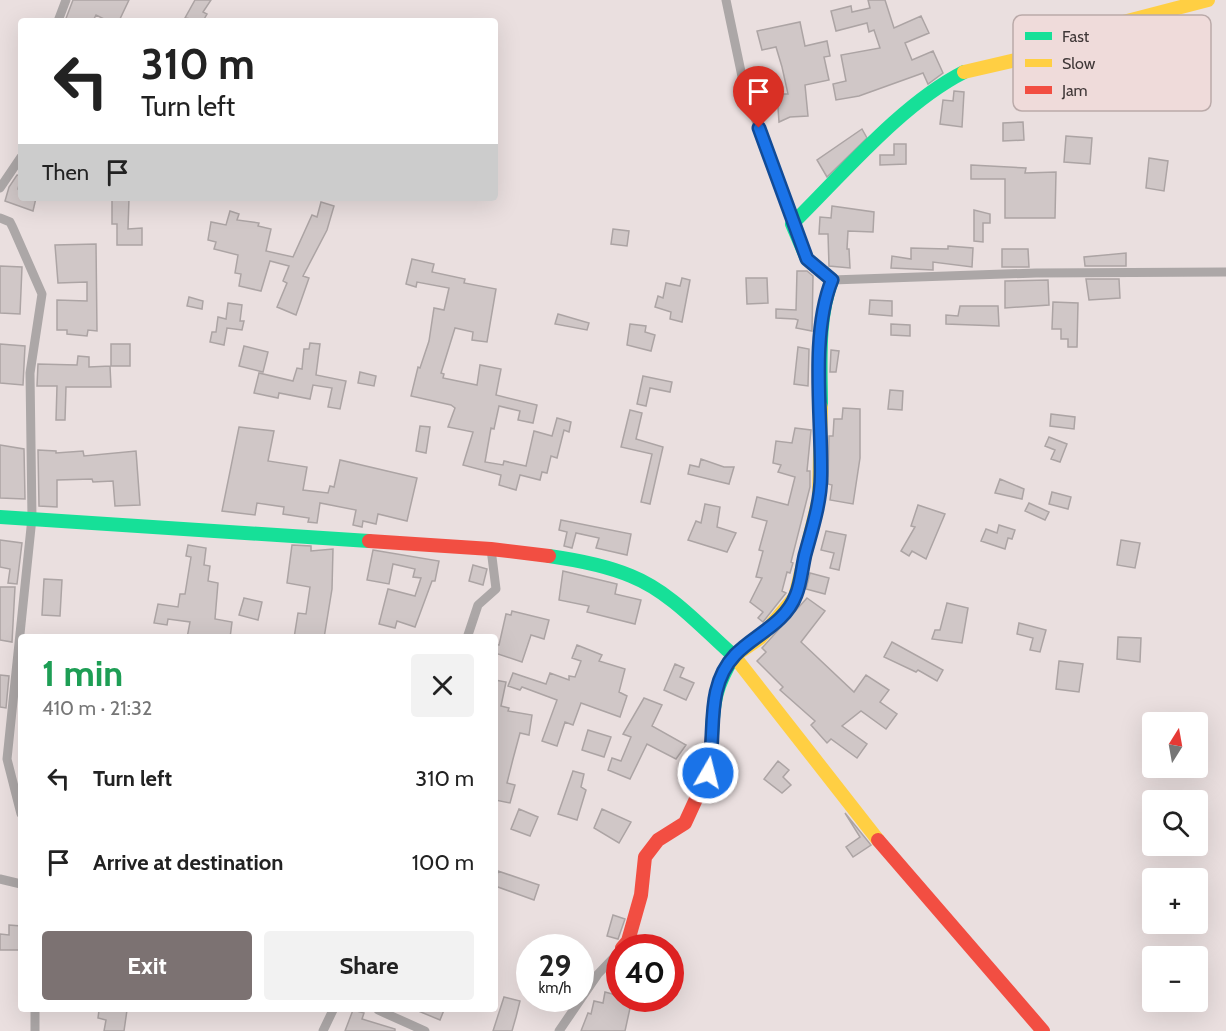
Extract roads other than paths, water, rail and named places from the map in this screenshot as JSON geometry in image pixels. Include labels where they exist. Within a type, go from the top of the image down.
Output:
[{"type":"street","points":[[59,18],[66,0]]},
{"type":"street","points":[[726,0],[744,86],[792,224],[807,259],[832,280],[1036,273],[1226,272]]},
{"type":"street","points":[[1150,15],[1208,0]]},
{"type":"street","points":[[792,224],[906,112],[948,81],[967,71],[1013,61]]},
{"type":"street","points":[[0,188],[18,161]]},
{"type":"street","points":[[0,218],[10,222],[42,294],[30,373],[32,518],[20,634]]},
{"type":"street","points":[[630,934],[641,895],[645,857],[658,840],[685,822],[708,773],[712,754],[713,704],[718,683],[734,656],[760,638],[795,597],[821,476],[819,395],[822,337],[826,295],[832,280]]},
{"type":"street","points":[[0,517],[491,549],[572,560],[633,577],[657,591],[734,656],[864,823],[986,968],[1043,1031]]},
{"type":"street","points":[[468,634],[478,605],[496,589],[491,549]]},
{"type":"street","points":[[18,653],[7,759],[18,802]]},
{"type":"street","points":[[0,879],[18,883]]},
{"type":"street","points":[[559,1031],[606,965]]},
{"type":"street","points":[[35,1012],[35,1031]]},
{"type":"street","points":[[323,1031],[332,1012]]},
{"type":"street","points":[[382,1012],[424,1031]]}]
